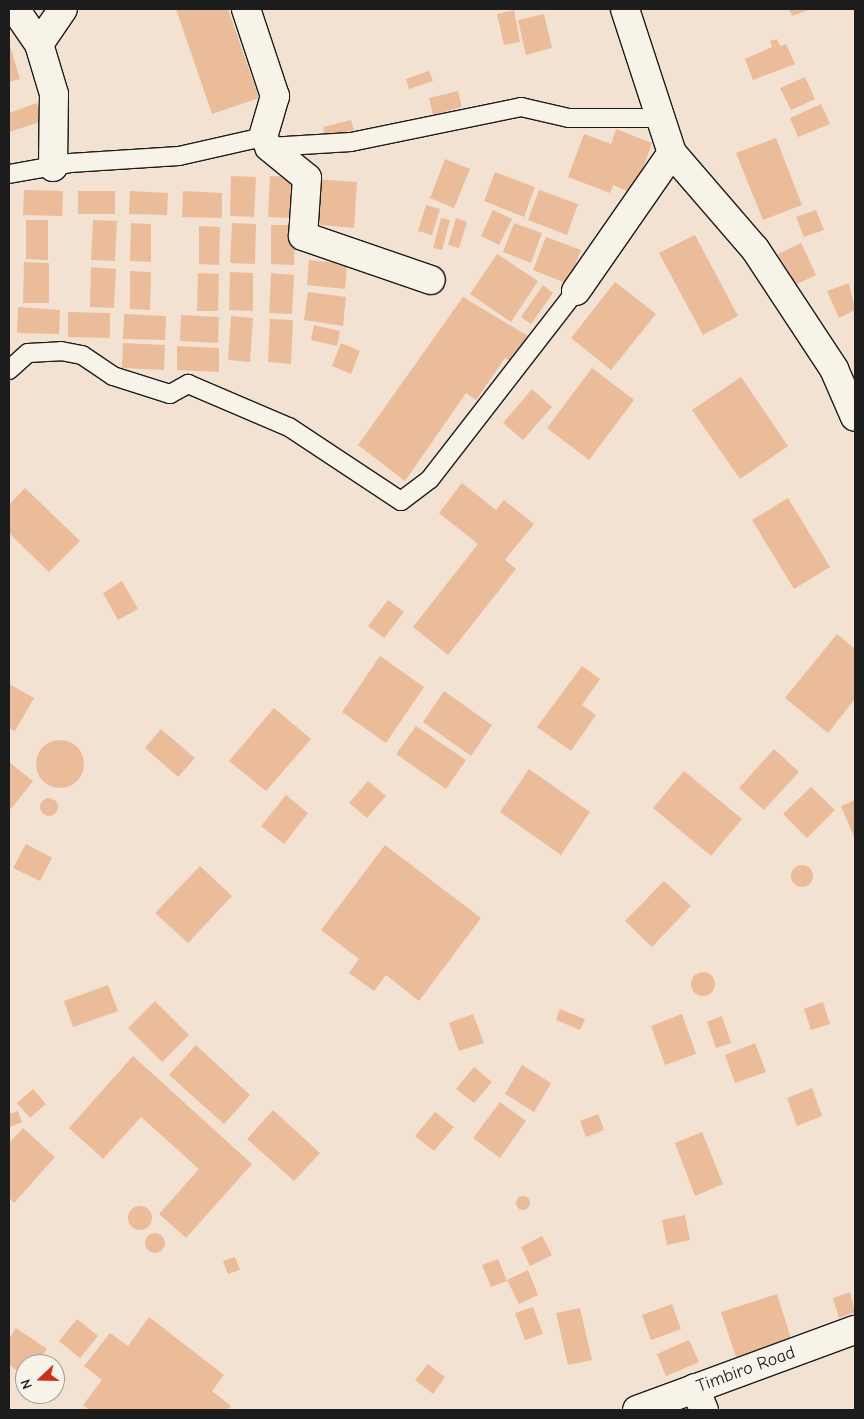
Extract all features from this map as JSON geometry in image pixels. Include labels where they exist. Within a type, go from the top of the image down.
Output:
[{"type":"street","points":[[15,9],[39,44],[54,94],[53,168]]},
{"type":"street","points":[[39,44],[63,9]]},
{"type":"street","points":[[246,9],[275,96],[266,142],[307,178],[303,236],[431,280]]},
{"type":"street","points":[[632,13],[664,118],[672,153],[756,249],[834,369],[855,417]]},
{"type":"street","points":[[576,291],[672,153]]},
{"type":"street","name":"Timbiro Road","points":[[637,1410],[699,1399],[855,1330]]},
{"type":"lane","points":[[9,174],[179,156],[266,142],[351,142],[521,107],[569,118],[664,118]]},
{"type":"lane","points":[[9,370],[28,353],[61,351],[82,354],[113,376],[170,394],[188,384],[290,427],[401,501],[430,479],[576,291]]},
{"type":"building","points":[[176,9],[228,9],[259,98],[212,114]]},
{"type":"building","points":[[789,9],[811,9],[792,16]]},
{"type":"building","points":[[514,10],[520,42],[504,45],[497,14]]},
{"type":"building","points":[[544,14],[552,48],[526,55],[518,20]]},
{"type":"building","points":[[777,39],[780,46],[786,44],[795,64],[753,80],[745,59],[772,47],[770,41]]},
{"type":"building","points":[[9,42],[20,79],[9,82]]},
{"type":"building","points":[[429,71],[433,81],[409,89],[406,79]]},
{"type":"building","points":[[805,77],[815,99],[791,110],[780,88]]},
{"type":"building","points":[[458,91],[462,107],[433,115],[429,98]]},
{"type":"building","points":[[37,103],[43,121],[9,132],[9,113]]},
{"type":"building","points":[[821,104],[830,124],[798,137],[790,118]]},
{"type":"building","points":[[351,120],[354,130],[325,137],[323,127]]},
{"type":"building","points":[[616,129],[652,143],[634,194],[613,185],[610,193],[568,177],[584,134],[611,144]]},
{"type":"building","points":[[776,138],[802,205],[763,220],[736,153]]},
{"type":"building","points":[[445,159],[470,169],[454,208],[430,198]]},
{"type":"building","points":[[495,172],[535,187],[524,217],[484,201]]},
{"type":"building","points":[[231,176],[256,177],[254,217],[230,216]]},
{"type":"building","points":[[270,176],[292,177],[291,218],[268,217]]},
{"type":"building","points":[[314,179],[357,182],[354,228],[311,224]]},
{"type":"building","points":[[24,190],[63,191],[62,216],[23,215]]},
{"type":"building","points":[[539,190],[578,204],[567,235],[528,220]]},
{"type":"building","points":[[78,191],[115,191],[115,214],[78,214]]},
{"type":"building","points":[[130,191],[168,193],[167,215],[129,214]]},
{"type":"building","points":[[183,191],[222,193],[222,218],[182,217]]},
{"type":"building","points":[[426,205],[440,209],[432,235],[418,231]]},
{"type":"building","points":[[493,210],[512,219],[499,245],[481,236]]},
{"type":"building","points":[[816,210],[824,230],[804,237],[796,217]]},
{"type":"building","points":[[441,218],[450,220],[442,250],[433,248]]},
{"type":"building","points":[[456,218],[467,222],[459,248],[448,245]]},
{"type":"building","points":[[26,220],[48,220],[48,260],[26,259]]},
{"type":"building","points":[[93,220],[117,221],[115,261],[91,260]]},
{"type":"building","points":[[131,223],[151,224],[151,262],[130,261]]},
{"type":"building","points":[[232,223],[256,224],[255,264],[230,263]]},
{"type":"building","points":[[514,223],[542,233],[531,263],[503,252]]},
{"type":"building","points":[[271,225],[295,225],[294,265],[271,264]]},
{"type":"building","points":[[199,226],[220,227],[219,265],[199,264]]},
{"type":"building","points":[[695,235],[738,316],[703,335],[659,253]]},
{"type":"building","points":[[546,237],[581,250],[568,284],[533,270]]},
{"type":"building","points":[[801,243],[816,275],[793,286],[778,254]]},
{"type":"building","points":[[497,254],[538,281],[511,322],[470,294]]},
{"type":"building","points":[[309,260],[347,264],[345,289],[307,285]]},
{"type":"building","points":[[24,262],[49,263],[49,303],[23,303]]},
{"type":"building","points":[[91,267],[116,269],[114,308],[90,307]]},
{"type":"building","points":[[130,271],[151,272],[150,310],[130,309]]},
{"type":"building","points":[[230,272],[253,273],[253,311],[229,310]]},
{"type":"building","points":[[198,273],[219,274],[218,311],[197,311]]},
{"type":"building","points":[[271,273],[294,275],[292,314],[269,313]]},
{"type":"building","points":[[615,282],[656,314],[611,370],[571,338]]},
{"type":"building","points":[[849,283],[855,310],[839,318],[827,291]]},
{"type":"building","points":[[543,285],[553,293],[531,324],[521,317]]},
{"type":"building","points":[[308,292],[346,297],[343,326],[304,320]]},
{"type":"building","points":[[463,297],[528,336],[510,361],[505,358],[476,400],[466,393],[405,481],[358,445]]},
{"type":"building","points":[[18,307],[60,310],[59,334],[17,333]]},
{"type":"building","points":[[68,312],[110,313],[110,338],[68,337]]},
{"type":"building","points":[[124,314],[166,316],[165,340],[123,339]]},
{"type":"building","points":[[181,315],[219,317],[218,343],[180,341]]},
{"type":"building","points":[[231,316],[253,318],[250,362],[228,360]]},
{"type":"building","points":[[270,319],[293,320],[291,364],[268,362]]},
{"type":"building","points":[[314,325],[340,331],[337,346],[311,340]]},
{"type":"building","points":[[123,343],[165,345],[164,370],[122,368]]},
{"type":"building","points":[[341,343],[360,351],[351,374],[332,366]]},
{"type":"building","points":[[177,346],[219,348],[219,372],[177,370]]},
{"type":"building","points":[[592,368],[634,400],[589,460],[547,428]]},
{"type":"building","points":[[741,377],[788,446],[740,479],[692,410]]},
{"type":"building","points":[[532,389],[552,407],[523,440],[503,423]]},
{"type":"building","points":[[462,483],[496,510],[504,500],[534,524],[505,560],[516,569],[448,655],[413,627],[478,544],[439,513]]},
{"type":"building","points":[[25,488],[80,541],[49,572],[9,533],[9,505]]},
{"type":"building","points":[[788,498],[830,567],[794,589],[752,520]]},
{"type":"building","points":[[122,581],[138,609],[118,620],[103,593]]},
{"type":"building","points":[[388,600],[404,612],[384,638],[368,626]]},
{"type":"building","points":[[837,634],[855,649],[855,699],[828,733],[785,698]]},
{"type":"building","points":[[380,656],[424,687],[386,743],[342,712]]},
{"type":"building","points":[[582,666],[600,679],[582,705],[596,715],[571,751],[537,727]]},
{"type":"building","points":[[9,684],[34,698],[15,731],[9,728]]},
{"type":"building","points":[[444,691],[492,725],[471,756],[423,722]]},
{"type":"building","points":[[274,708],[311,739],[266,791],[229,761]]},
{"type":"building","points":[[416,726],[466,760],[446,789],[396,754]]},
{"type":"building","points":[[161,729],[195,758],[178,777],[145,748]]},
{"type":"building","points":[[55,740],[65,740],[77,747],[84,759],[84,769],[77,781],[65,788],[55,788],[47,784],[40,777],[36,769],[36,759],[40,751],[47,744]]},
{"type":"building","points":[[774,749],[799,772],[764,810],[739,788]]},
{"type":"building","points":[[9,762],[33,781],[11,809],[9,808]]},
{"type":"building","points":[[529,769],[590,812],[561,855],[500,812]]},
{"type":"building","points":[[684,771],[742,819],[711,856],[653,808]]},
{"type":"building","points":[[368,781],[386,796],[367,818],[349,803]]},
{"type":"building","points":[[811,787],[835,810],[807,838],[783,814]]},
{"type":"building","points":[[286,795],[308,813],[284,844],[261,826]]},
{"type":"building","points":[[49,798],[55,801],[58,807],[55,813],[49,816],[43,813],[40,807],[43,801]]},
{"type":"building","points":[[855,800],[855,839],[841,806]]},
{"type":"building","points":[[26,844],[52,858],[40,881],[13,868]]},
{"type":"building","points":[[385,845],[481,918],[419,1001],[386,975],[374,991],[349,973],[359,959],[321,930]]},
{"type":"building","points":[[802,865],[810,868],[813,876],[810,884],[802,887],[794,884],[791,876],[794,868]]},
{"type":"building","points":[[200,866],[232,896],[188,943],[155,913]]},
{"type":"building","points":[[664,881],[691,906],[652,947],[625,921]]},
{"type":"building","points":[[703,972],[708,973],[714,979],[714,989],[708,995],[703,996],[698,995],[692,989],[691,984],[692,979],[698,973]]},
{"type":"building","points":[[108,985],[118,1011],[73,1027],[64,1001]]},
{"type":"building","points":[[155,1001],[189,1035],[162,1062],[128,1028]]},
{"type":"building","points":[[823,1002],[830,1024],[811,1030],[804,1009]]},
{"type":"building","points":[[560,1009],[585,1019],[580,1030],[556,1020]]},
{"type":"building","points":[[473,1014],[484,1043],[459,1051],[449,1023]]},
{"type":"building","points":[[682,1014],[696,1054],[665,1065],[651,1026]]},
{"type":"building","points":[[722,1016],[731,1043],[716,1048],[707,1022]]},
{"type":"building","points":[[755,1043],[766,1072],[735,1083],[725,1055]]},
{"type":"building","points":[[196,1045],[250,1095],[224,1124],[169,1075]]},
{"type":"building","points":[[133,1056],[252,1164],[186,1238],[159,1214],[199,1169],[141,1117],[103,1159],[69,1128]]},
{"type":"building","points":[[522,1065],[551,1083],[534,1112],[505,1094]]},
{"type":"building","points":[[474,1067],[492,1082],[474,1103],[456,1089]]},
{"type":"building","points":[[812,1088],[822,1116],[797,1126],[787,1098]]},
{"type":"building","points":[[33,1089],[46,1104],[30,1118],[17,1103]]},
{"type":"building","points":[[500,1102],[526,1121],[500,1158],[473,1138]]},
{"type":"building","points":[[273,1110],[320,1153],[294,1181],[247,1139]]},
{"type":"building","points":[[18,1111],[22,1122],[10,1127],[9,1114]]},
{"type":"building","points":[[435,1112],[454,1127],[434,1151],[415,1136]]},
{"type":"building","points":[[598,1114],[604,1130],[586,1137],[580,1121]]},
{"type":"building","points":[[23,1128],[55,1157],[14,1203],[9,1197],[9,1143]]},
{"type":"building","points":[[702,1132],[723,1184],[695,1196],[675,1143]]},
{"type":"building","points":[[520,1196],[526,1196],[530,1203],[526,1210],[520,1210],[516,1206],[516,1200]]},
{"type":"building","points":[[140,1206],[148,1210],[152,1218],[148,1226],[140,1230],[132,1226],[128,1218],[132,1210]]},
{"type":"building","points":[[685,1215],[690,1240],[667,1245],[662,1220]]},
{"type":"building","points":[[155,1233],[162,1236],[165,1243],[162,1250],[155,1253],[148,1250],[145,1243],[148,1236]]},
{"type":"building","points":[[542,1236],[552,1255],[530,1266],[521,1247]]},
{"type":"building","points":[[235,1257],[240,1270],[228,1274],[223,1261]]},
{"type":"building","points":[[498,1259],[507,1281],[491,1287],[482,1265]]},
{"type":"building","points":[[528,1270],[538,1295],[519,1304],[507,1280]]},
{"type":"building","points":[[850,1292],[855,1312],[839,1318],[833,1298]]},
{"type":"building","points":[[777,1294],[792,1342],[737,1360],[721,1312]]},
{"type":"building","points":[[672,1304],[681,1329],[651,1340],[642,1315]]},
{"type":"building","points":[[533,1307],[543,1334],[525,1340],[515,1313]]},
{"type":"building","points":[[580,1308],[592,1360],[568,1365],[556,1313]]},
{"type":"building","points":[[149,1317],[224,1375],[212,1391],[231,1406],[227,1410],[89,1410],[83,1405],[102,1380],[84,1366],[110,1333],[128,1346]]},
{"type":"building","points":[[77,1319],[98,1336],[80,1358],[59,1341]]},
{"type":"building","points":[[16,1328],[47,1349],[43,1354],[15,1354],[15,1369],[9,1365],[9,1339]]},
{"type":"building","points":[[689,1340],[699,1362],[666,1376],[657,1354]]},
{"type":"building","points":[[428,1364],[445,1377],[433,1394],[415,1380]]}]
